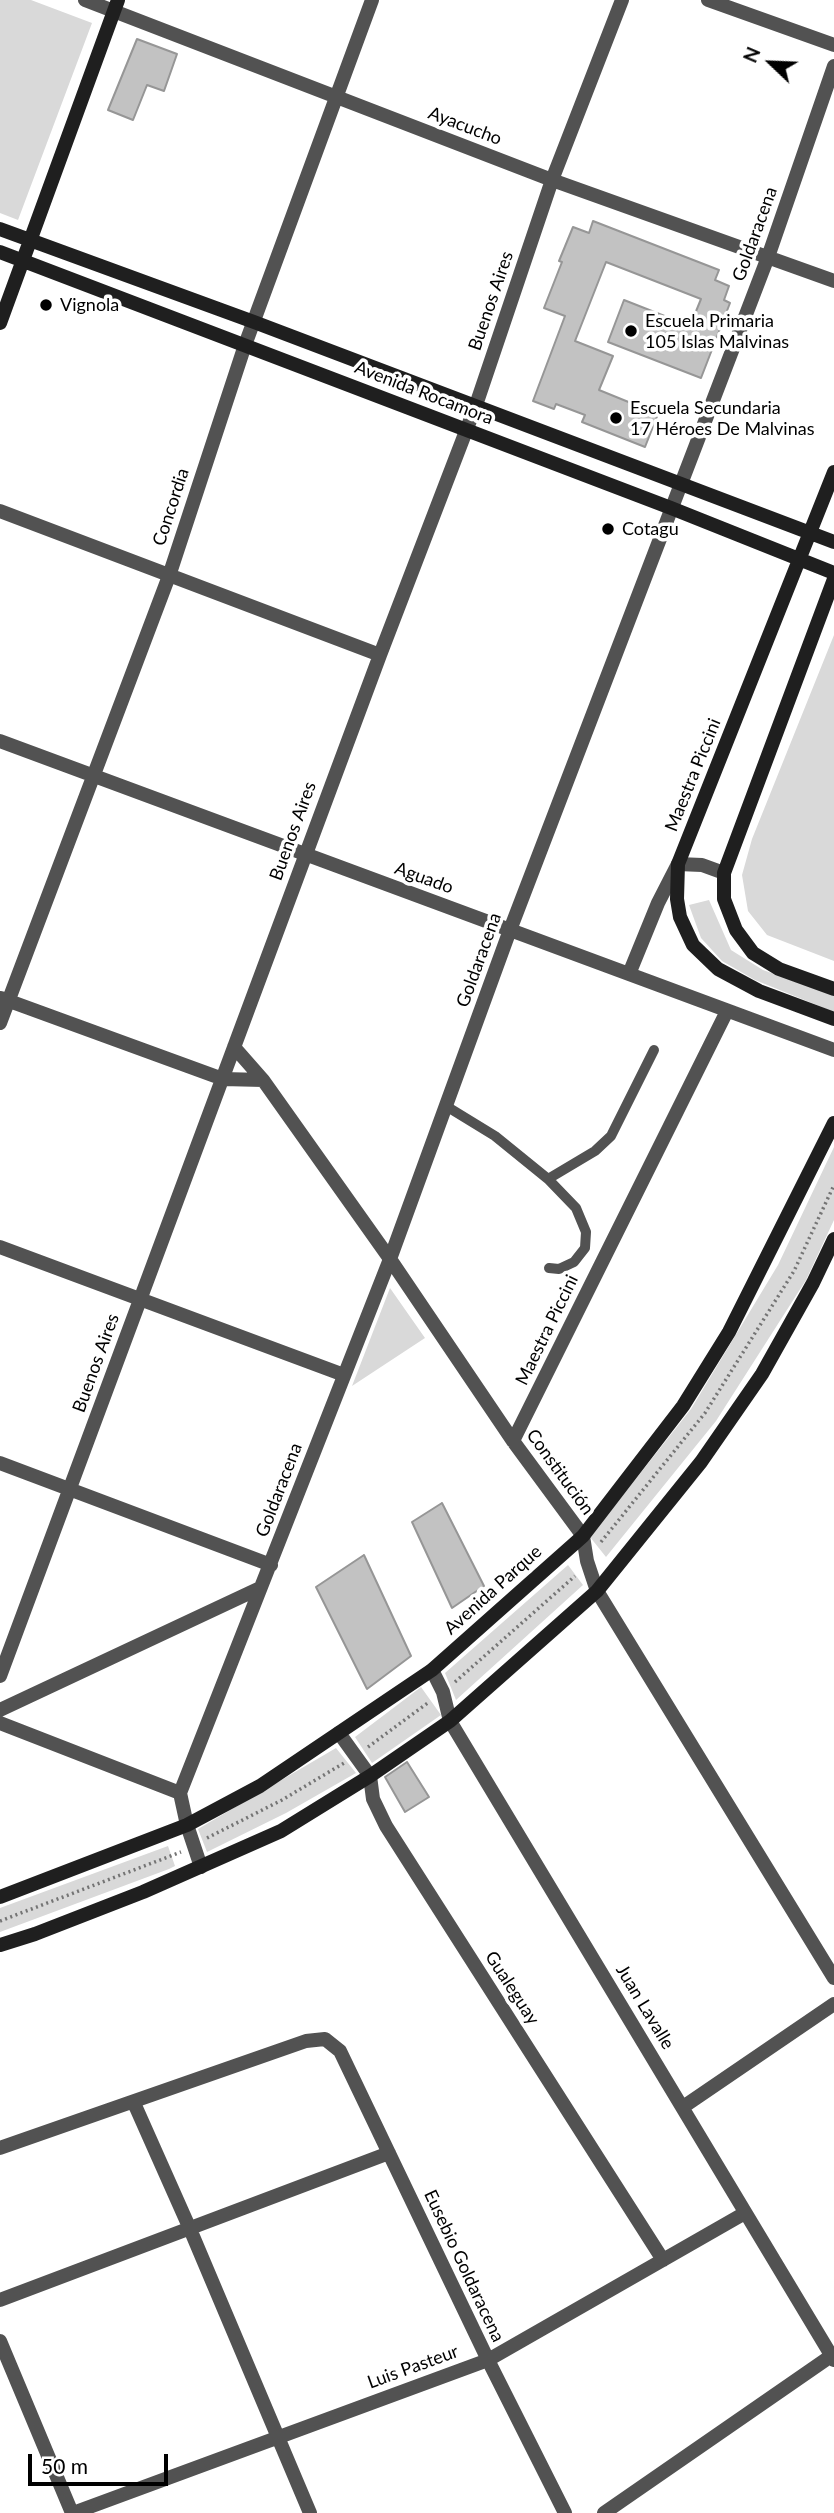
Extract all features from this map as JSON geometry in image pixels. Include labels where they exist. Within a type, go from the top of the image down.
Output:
[{"type":"main road","points":[[0,323],[116,6]]},
{"type":"main road","name":"Avenida Rocamora","points":[[0,229],[476,405],[834,542]]},
{"type":"main road","name":"Avenida Rocamora","points":[[0,252],[671,508],[834,573]]},
{"type":"main road","name":"Maestra Piccini","points":[[834,471],[678,864],[677,899],[680,917],[693,945],[718,969],[748,986],[834,1019]]},
{"type":"main road","points":[[834,579],[724,873],[724,899],[736,930],[753,953],[779,970],[834,989]]},
{"type":"main road","name":"Avenida Parque","points":[[0,1897],[187,1825],[260,1786],[432,1670],[583,1536],[683,1406],[729,1332],[834,1123]]},
{"type":"main road","points":[[0,1945],[36,1934],[143,1892],[281,1831],[370,1776],[450,1721],[597,1591],[701,1462],[762,1374],[813,1283],[834,1239]]},
{"type":"street","name":"Ayacucho","points":[[85,0],[116,6],[337,98],[552,180],[834,281]]},
{"type":"street","name":"Concordia","points":[[0,1023],[4,999],[169,576],[245,345],[372,0]]},
{"type":"street","name":"Buenos Aires","points":[[0,1676],[305,855],[467,430],[552,180],[622,0]]},
{"type":"street","points":[[708,0],[834,45]]},
{"type":"street","name":"Goldaracena","points":[[180,1793],[390,1259],[510,930],[768,257],[834,66]]},
{"type":"street","points":[[0,511],[380,655]]},
{"type":"street","name":"Aguado","points":[[0,741],[834,1050]]},
{"type":"street","points":[[629,974],[658,903],[678,864],[702,865],[724,873]]},
{"type":"street","points":[[4,999],[223,1079],[263,1080]]},
{"type":"street","name":"Maestra Piccini","points":[[513,1441],[727,1011]]},
{"type":"street","name":"Constitución","points":[[234,1047],[263,1080],[390,1259],[513,1441],[583,1536],[587,1561],[597,1591],[834,1978]]},
{"type":"street","points":[[0,1247],[344,1376]]},
{"type":"street","points":[[0,1463],[271,1564]]},
{"type":"street","points":[[0,1710],[260,1588]]},
{"type":"street","name":"Juan Lavalle","points":[[432,1670],[443,1692],[450,1721],[833,2358]]},
{"type":"street","points":[[0,1723],[180,1793],[201,1867]]},
{"type":"street","name":"Gualeguay","points":[[339,1733],[370,1776],[373,1799],[386,1826],[663,2260]]},
{"type":"street","points":[[683,2108],[834,2004]]},
{"type":"street","name":"Eusebio Goldaracena","points":[[134,2103],[306,2041],[325,2039],[340,2051],[488,2360],[565,2513]]},
{"type":"street","points":[[0,2148],[134,2103],[310,2513]]},
{"type":"street","points":[[0,2300],[389,2153]]},
{"type":"street","name":"Luis Pasteur","points":[[72,2513],[488,2360],[745,2213]]},
{"type":"street","points":[[0,2341],[72,2513]]},
{"type":"street","points":[[604,2513],[833,2358]]},
{"type":"lane","points":[[548,1179],[595,1151],[611,1136],[654,1050]]},
{"type":"lane","points":[[446,1106],[495,1136],[548,1179],[576,1208],[586,1232],[585,1248],[574,1262],[559,1269],[549,1268]]},
{"type":"path","points":[[450,1686],[576,1575]]},
{"type":"path","points":[[363,1750],[431,1701]]},
{"type":"path","points":[[202,1841],[282,1800],[346,1761]]},
{"type":"path","points":[[0,1921],[172,1856]]},
{"type":"shaded area","points":[[0,0],[31,0],[92,23],[18,220],[0,213]]},
{"type":"shaded area","points":[[834,635],[834,961],[767,935],[748,911],[742,875],[752,839]]},
{"type":"shaded area","points":[[709,900],[731,950],[763,970],[834,995],[834,1012],[755,980],[722,961],[701,938],[689,905]]},
{"type":"shaded area","points":[[834,1147],[834,1220],[806,1280],[716,1421],[606,1557],[590,1537],[691,1409],[778,1265]]},
{"type":"shaded area","points":[[390,1288],[425,1338],[352,1386]]},
{"type":"shaded area","points":[[568,1565],[583,1585],[456,1700],[445,1673]]},
{"type":"shaded area","points":[[421,1687],[441,1715],[372,1763],[355,1737]]},
{"type":"shaded area","points":[[336,1748],[356,1773],[286,1813],[207,1852],[198,1829]]},
{"type":"shaded area","points":[[168,1846],[175,1866],[0,1932],[0,1908]]},
{"type":"building","points":[[137,39],[177,54],[164,91],[147,85],[133,120],[108,110]]},
{"type":"building","points":[[593,221],[719,270],[715,280],[729,286],[724,300],[730,303],[701,378],[608,342],[624,300],[690,326],[701,299],[606,262],[575,341],[613,356],[599,390],[658,414],[645,447],[582,422],[585,415],[556,404],[554,409],[533,401],[565,316],[544,308],[562,262],[559,261],[573,227],[589,233]]},
{"type":"building","points":[[442,1503],[484,1586],[452,1608],[412,1522]]},
{"type":"building","points":[[364,1555],[411,1656],[367,1689],[316,1587]]},
{"type":"building","points":[[407,1762],[429,1797],[405,1812],[385,1777]]},
{"type":"place","name":"Vignola","points":[[46,305]]},
{"type":"place","name":"Escuela Primaria 105 Islas Malvinas","points":[[631,331]]},
{"type":"place","name":"Escuela Secundaria 17 Héroes De Malvinas","points":[[616,418]]},
{"type":"place","name":"Cotagu","points":[[608,529]]}]
